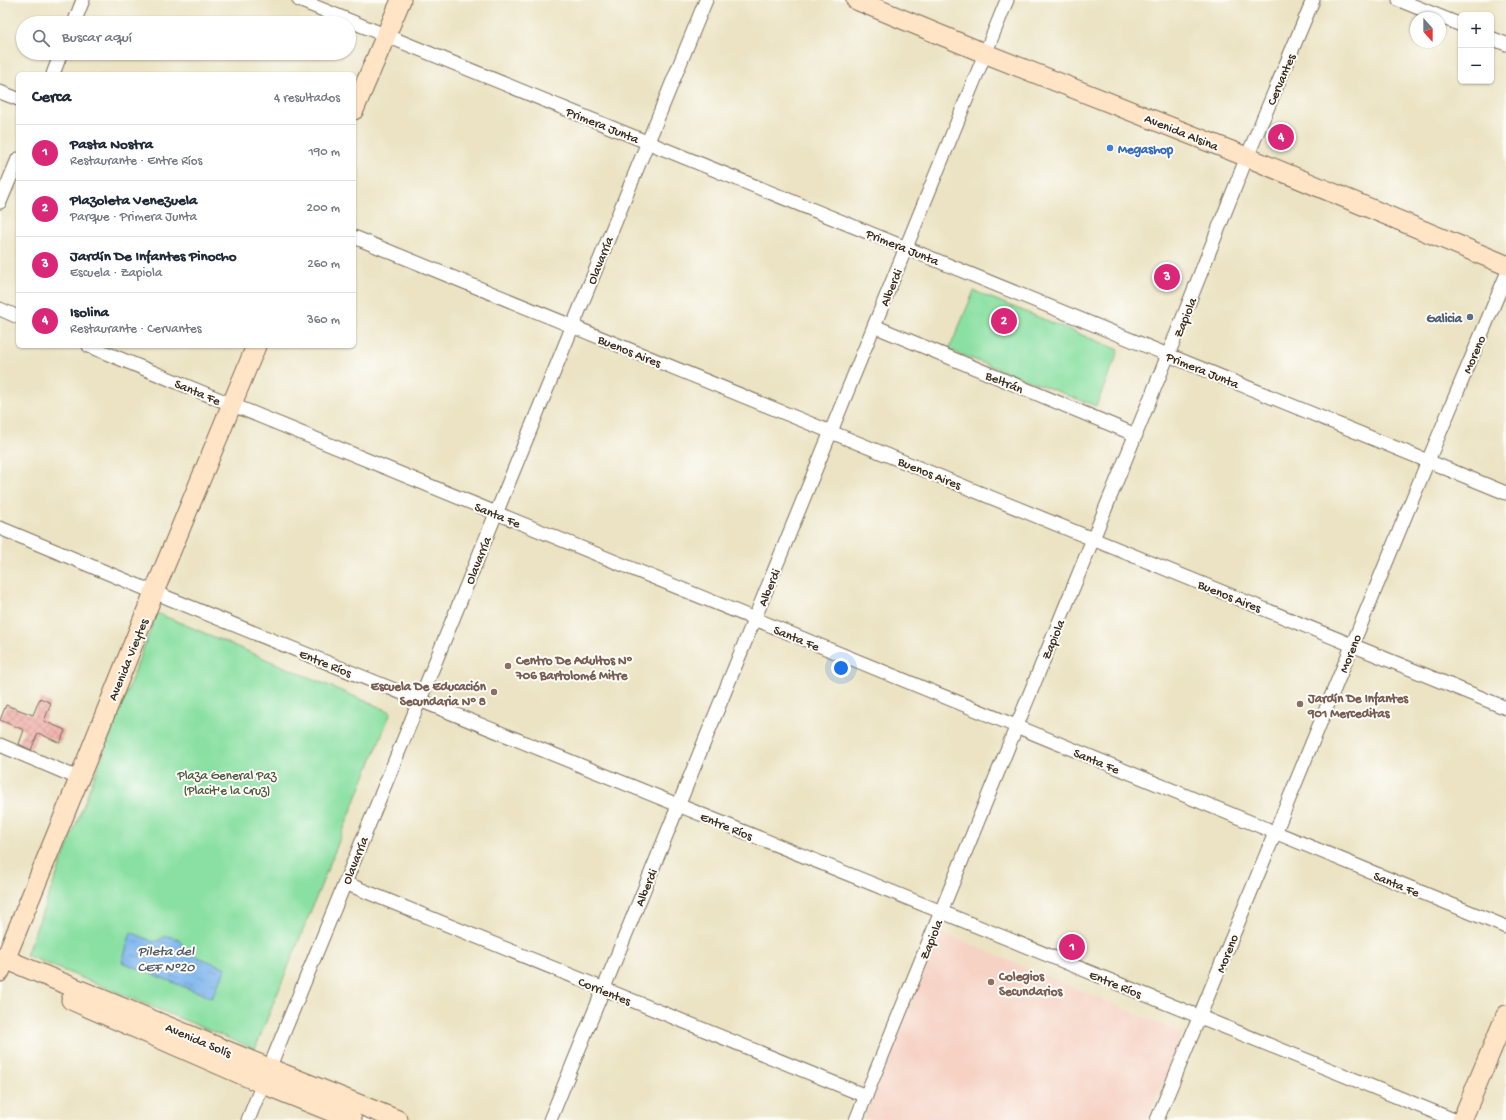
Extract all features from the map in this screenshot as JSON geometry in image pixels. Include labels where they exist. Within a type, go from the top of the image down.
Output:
[{"type":"main road","points":[[356,104],[381,34],[388,0]]},
{"type":"main road","points":[[356,81],[401,0]]},
{"type":"main road","name":"Avenida Alsina","points":[[856,0],[984,53],[1247,157],[1506,265]]},
{"type":"main road","name":"Avenida Vieytes","points":[[228,404],[246,348]]},
{"type":"main road","name":"Avenida Vieytes","points":[[0,939],[150,591],[228,404],[255,348]]},
{"type":"main road","name":"Avenida Vieytes","points":[[1,965],[79,779],[150,591]]},
{"type":"main road","name":"Avenida Solís","points":[[1,965],[266,1076],[398,1120]]},
{"type":"main road","points":[[1462,1120],[1506,1015]]},
{"type":"main road","name":"Avenida Solís","points":[[266,1076],[352,1120]]},
{"type":"street","points":[[77,16],[83,0]]},
{"type":"street","name":"Primera Junta","points":[[299,0],[338,16]]},
{"type":"street","name":"Olavarría","points":[[248,1120],[706,0]]},
{"type":"street","name":"Alberdi","points":[[550,1120],[906,248],[984,53],[1007,0]]},
{"type":"street","name":"Cervantes","points":[[1247,157],[1313,0]]},
{"type":"street","points":[[1399,0],[1458,25]]},
{"type":"street","name":"Primera Junta","points":[[356,24],[1506,493]]},
{"type":"street","points":[[1494,39],[1506,44]]},
{"type":"street","points":[[54,72],[59,60]]},
{"type":"street","points":[[0,92],[16,98]]},
{"type":"street","name":"Zapiola","points":[[856,1120],[1136,435],[1247,157]]},
{"type":"street","points":[[0,202],[16,164]]},
{"type":"street","name":"Buenos Aires","points":[[356,238],[1506,708]]},
{"type":"street","name":"Moreno","points":[[1157,1120],[1428,461],[1506,276]]},
{"type":"street","points":[[0,309],[16,315]]},
{"type":"street","name":"Beltrán","points":[[874,326],[1136,435]]},
{"type":"street","name":"Santa Fe","points":[[94,348],[1506,927]]},
{"type":"street","name":"Entre Ríos","points":[[0,528],[150,591],[1454,1120]]},
{"type":"street","points":[[0,745],[71,774]]},
{"type":"street","name":"Corrientes","points":[[345,884],[866,1096]]},
{"type":"shaded area","name":"Colegios Secundarios","points":[[941,932],[1182,1033],[1147,1120],[864,1120]]},
{"type":"green space","points":[[974,291],[1119,350],[1096,406],[949,350]]},
{"type":"green space","name":"Plaza General Paz (Placit'e la Cruz)","points":[[157,613],[391,712],[255,1049],[26,955]]},
{"type":"water","name":"Pileta del CEF Nº20","points":[[131,932],[154,942],[167,936],[179,939],[185,952],[226,968],[212,998],[122,962]]},
{"type":"building","points":[[40,698],[51,703],[44,721],[65,730],[60,743],[38,733],[31,750],[19,744],[24,730],[0,720],[6,705],[33,715]]},
{"type":"place","name":"Isolina","points":[[1281,137]]},
{"type":"place","name":"Megashop","points":[[1110,148]]},
{"type":"place","name":"Jardín De Infantes Pinocho","points":[[1167,277]]},
{"type":"place","name":"Galicia","points":[[1470,317]]},
{"type":"place","name":"Plazoleta Venezuela","points":[[1004,321]]},
{"type":"place","name":"Centro De Adultos Nº 706 Bartolomé Mitre","points":[[508,666]]},
{"type":"place","name":"Escuela De Educación Secundaria Nº 8","points":[[494,692]]},
{"type":"place","name":"Jardín De Infantes 901 Merceditas","points":[[1300,704]]},
{"type":"place","name":"Pasta Nostra","points":[[1072,947]]},
{"type":"place","name":"Colegios Secundarios","points":[[991,982]]}]
